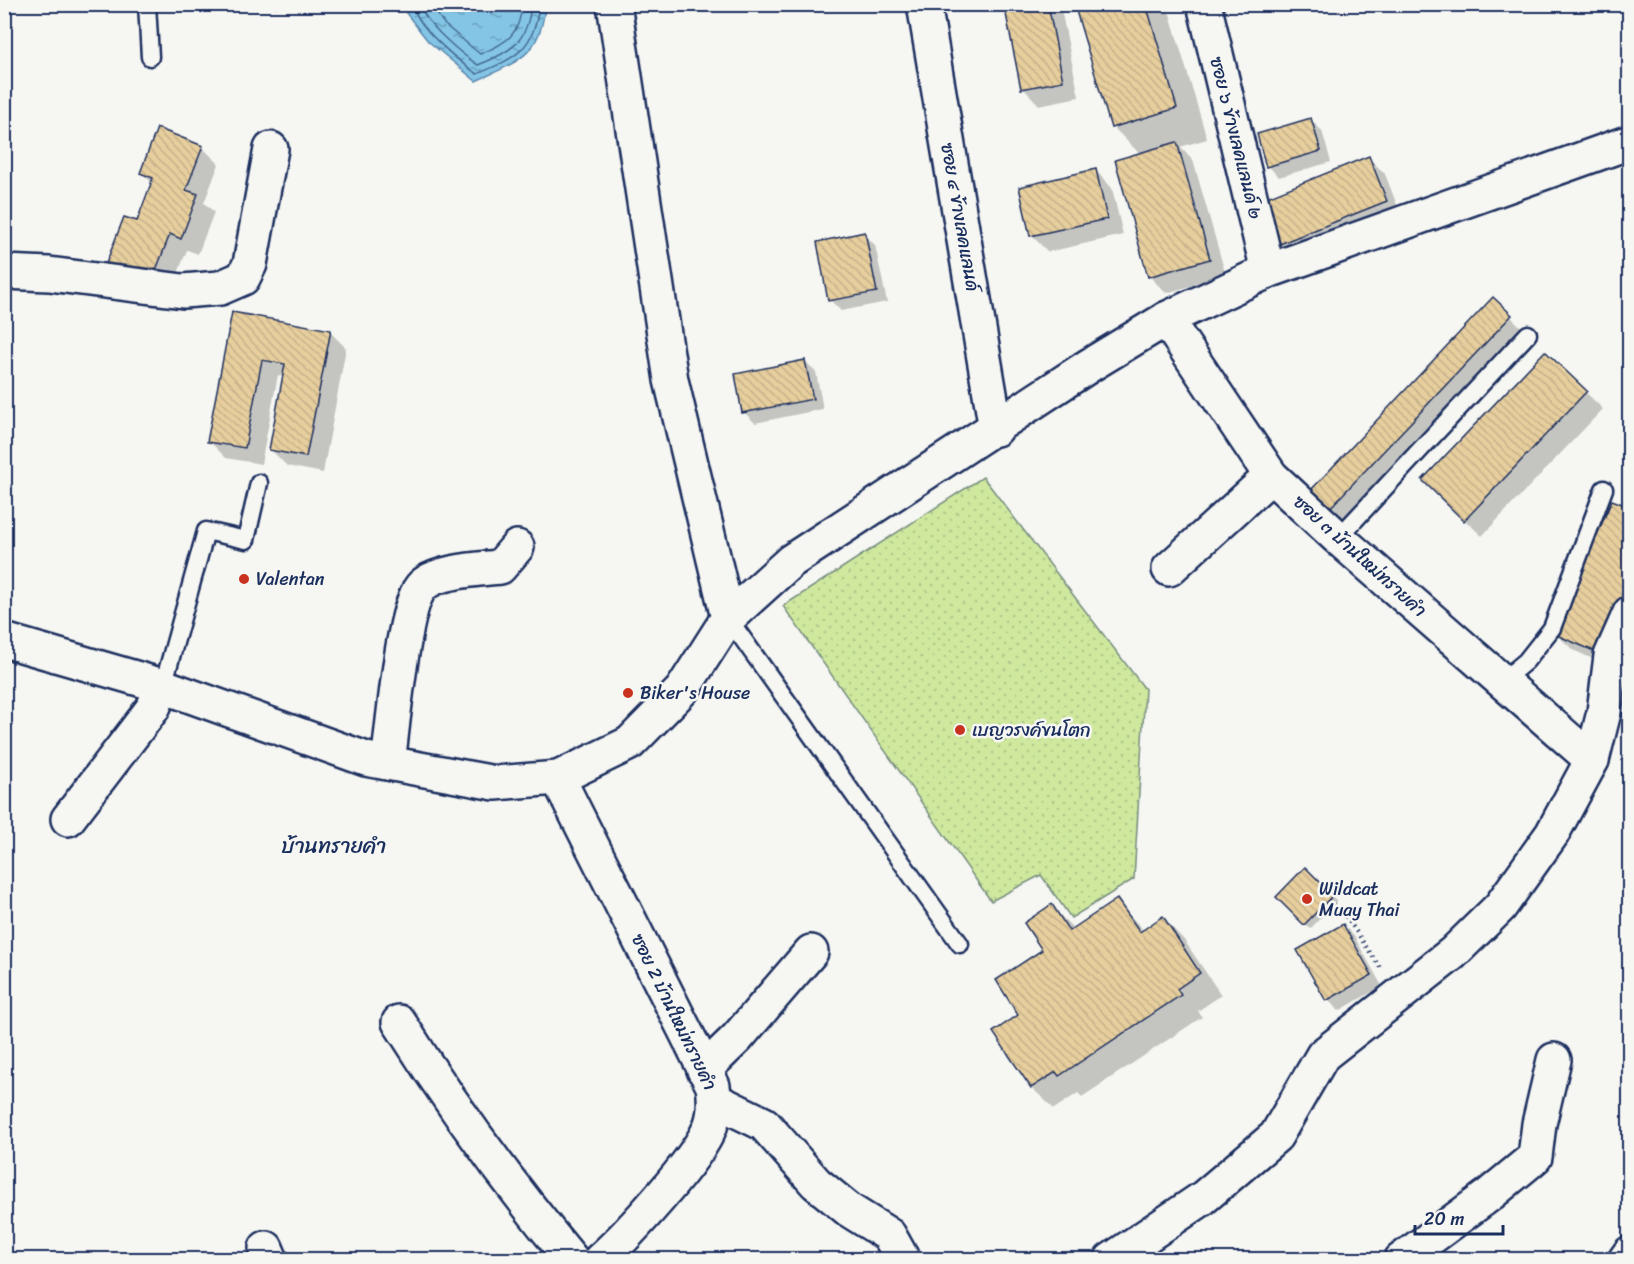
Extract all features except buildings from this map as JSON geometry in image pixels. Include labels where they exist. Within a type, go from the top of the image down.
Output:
[{"type":"street","points":[[614,4],[671,380],[728,618]]},
{"type":"street","name":"ซอย ๔ ข้างเลคแลนด์","points":[[924,4],[996,429]]},
{"type":"street","name":"ซอย ๖ ข้างเลคแลนด์ ๒","points":[[1204,4],[1269,271]]},
{"type":"street","points":[[4,640],[163,686],[366,759],[495,783],[558,777],[630,743],[682,690],[728,618],[791,561],[996,429],[1090,365],[1166,319],[1269,271],[1629,142]]},
{"type":"street","points":[[4,272],[49,274],[183,291],[220,288],[243,278],[250,264],[271,149]]},
{"type":"street","name":"ซอย ๓ บ้านใหม่ทรายคำ","points":[[1166,319],[1272,476],[1338,538],[1592,760]]},
{"type":"street","points":[[1169,569],[1272,476]]},
{"type":"street","points":[[388,763],[410,610],[422,585],[452,572],[500,567],[517,547]]},
{"type":"street","points":[[1112,1260],[1203,1198],[1276,1136],[1323,1055],[1454,953],[1500,907],[1552,834],[1592,760],[1604,712],[1611,656],[1629,613]]},
{"type":"street","points":[[68,819],[153,708],[163,686]]},
{"type":"street","name":"ซอย 2 บ้านใหม่ทรายคำ","points":[[558,777],[713,1086],[715,1100],[710,1128],[686,1166],[600,1260]]},
{"type":"street","points":[[705,1070],[811,952]]},
{"type":"street","points":[[399,1022],[448,1100],[524,1202],[572,1260]]},
{"type":"street","points":[[1401,1260],[1490,1195],[1535,1157],[1539,1124],[1554,1060]]},
{"type":"street","points":[[715,1100],[764,1124],[816,1183],[849,1210],[889,1235],[903,1260]]},
{"type":"street","points":[[1625,1260],[1629,1253]]},
{"type":"lane","points":[[147,4],[150,57]]},
{"type":"lane","points":[[1338,538],[1528,334]]},
{"type":"lane","points":[[163,686],[206,531],[246,540],[259,483]]},
{"type":"lane","points":[[1502,681],[1526,661],[1552,628],[1604,489]]},
{"type":"lane","points":[[728,618],[960,944]]},
{"type":"path","points":[[1328,900],[1348,919],[1399,995]]},
{"type":"green space","points":[[983,477],[1145,689],[1134,879],[1071,918],[1041,875],[991,901],[783,606]]},
{"type":"water","points":[[408,4],[545,5],[538,36],[525,55],[476,81],[428,41],[406,13]]},
{"type":"place","name":"Valentan","points":[[244,579]]},
{"type":"place","name":"Biker's House","points":[[628,693]]},
{"type":"place","name":"เบญวรงค์ขนโตก","points":[[960,730]]},
{"type":"place","name":"Wildcat Muay Thai","points":[[1307,899]]},
{"type":"district","name":"บ้านทรายคำ","points":[[334,846]]}]
